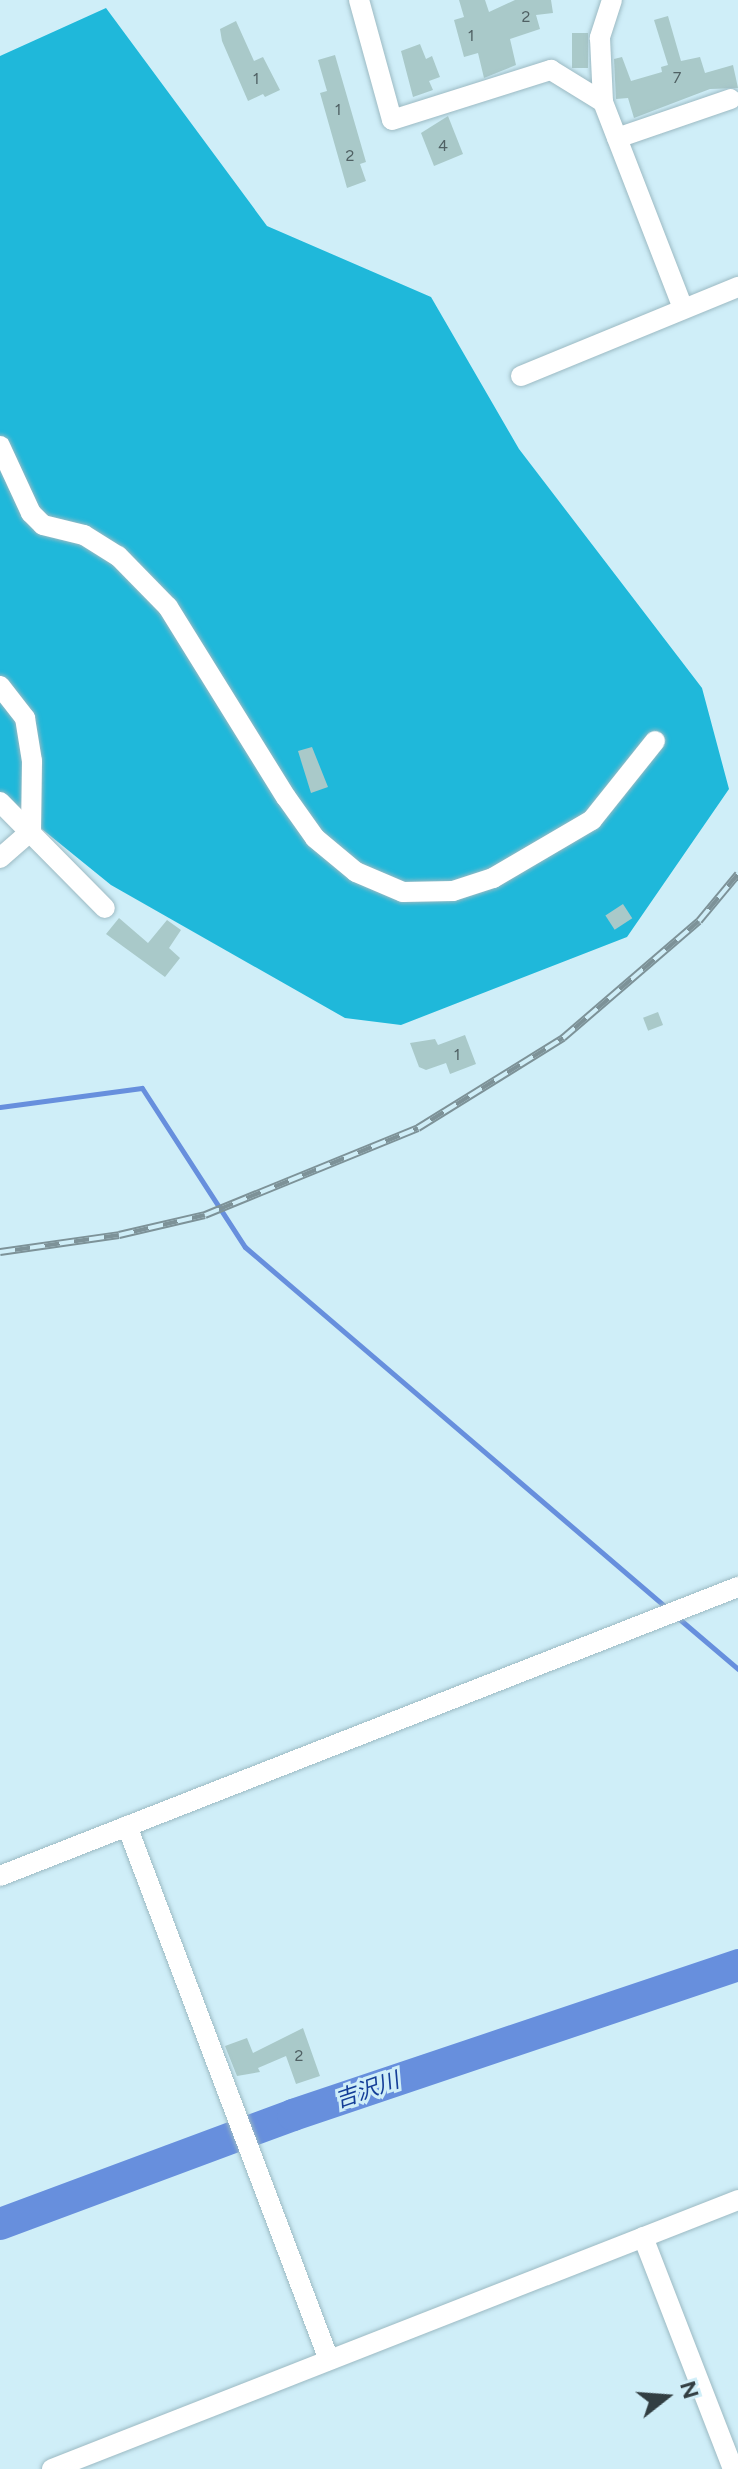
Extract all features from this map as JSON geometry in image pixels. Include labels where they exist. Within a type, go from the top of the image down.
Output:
[{"type":"street","points":[[359,0],[392,120],[505,88],[539,71],[551,70],[603,102]]},
{"type":"street","points":[[612,0],[600,38],[603,102],[682,306]]},
{"type":"street","points":[[617,138],[731,99]]},
{"type":"street","points":[[521,376],[682,306],[738,287]]},
{"type":"street","points":[[0,446],[31,513],[43,525],[84,535],[118,556],[168,607],[293,808],[315,838],[356,872],[403,892],[453,891],[493,878],[592,820],[655,741]]},
{"type":"street","points":[[0,686],[25,718],[31,736],[31,831],[0,858]]},
{"type":"street","points":[[0,802],[105,908]]},
{"type":"street","points":[[0,1876],[738,1587]]},
{"type":"street","points":[[127,1826],[329,2360]]},
{"type":"street","points":[[52,2469],[103,2460],[329,2360],[738,2200]]},
{"type":"street","points":[[643,2237],[733,2469]]},
{"type":"shaded area","points":[[106,8],[267,226],[431,297],[519,449],[702,688],[729,789],[627,937],[401,1025],[345,1018],[111,885],[0,795],[0,56]]},
{"type":"building","points":[[459,0],[485,0],[489,12],[515,0],[551,0],[553,13],[536,15],[540,29],[510,39],[516,65],[484,78],[478,53],[464,57],[454,20],[464,17]]},
{"type":"building","points":[[668,16],[681,61],[700,57],[705,73],[733,65],[738,88],[710,89],[634,118],[628,98],[616,99],[614,59],[622,57],[631,81],[662,72],[661,67],[668,65],[654,20]]},
{"type":"building","points":[[236,21],[254,61],[263,57],[280,90],[248,101],[222,41],[220,29]]},
{"type":"building","points":[[572,33],[588,33],[588,68],[572,68]]},
{"type":"building","points":[[420,44],[426,59],[432,56],[440,77],[429,81],[433,90],[413,97],[401,51]]},
{"type":"building","points":[[335,55],[366,162],[360,164],[366,181],[347,188],[320,93],[327,91],[318,60]]},
{"type":"building","points":[[448,116],[463,154],[434,166],[421,133]]},
{"type":"building","points":[[312,747],[328,787],[311,793],[298,751]]},
{"type":"building","points":[[623,904],[632,918],[615,930],[605,915]]},
{"type":"building","points":[[119,918],[148,943],[167,920],[181,930],[169,948],[180,958],[165,977],[106,934]]},
{"type":"building","points":[[658,1012],[663,1025],[648,1031],[643,1018]]},
{"type":"building","points":[[465,1035],[476,1064],[450,1074],[446,1063],[426,1070],[419,1067],[410,1043],[435,1039],[438,1045]]},
{"type":"building","points":[[303,2028],[320,2076],[296,2084],[286,2056],[258,2068],[260,2072],[237,2076],[225,2046],[247,2038],[253,2053]]},
{"type":"waterway","points":[[0,1107],[142,1088],[245,1247],[667,1608]]},
{"type":"waterway","points":[[677,1617],[738,1669]]},
{"type":"waterway","name":"吉沢川","points":[[0,2224],[293,2115],[738,1965]]},
{"type":"railway","points":[[0,1252],[119,1235],[205,1215],[418,1128],[563,1038],[699,921],[738,874]]}]
